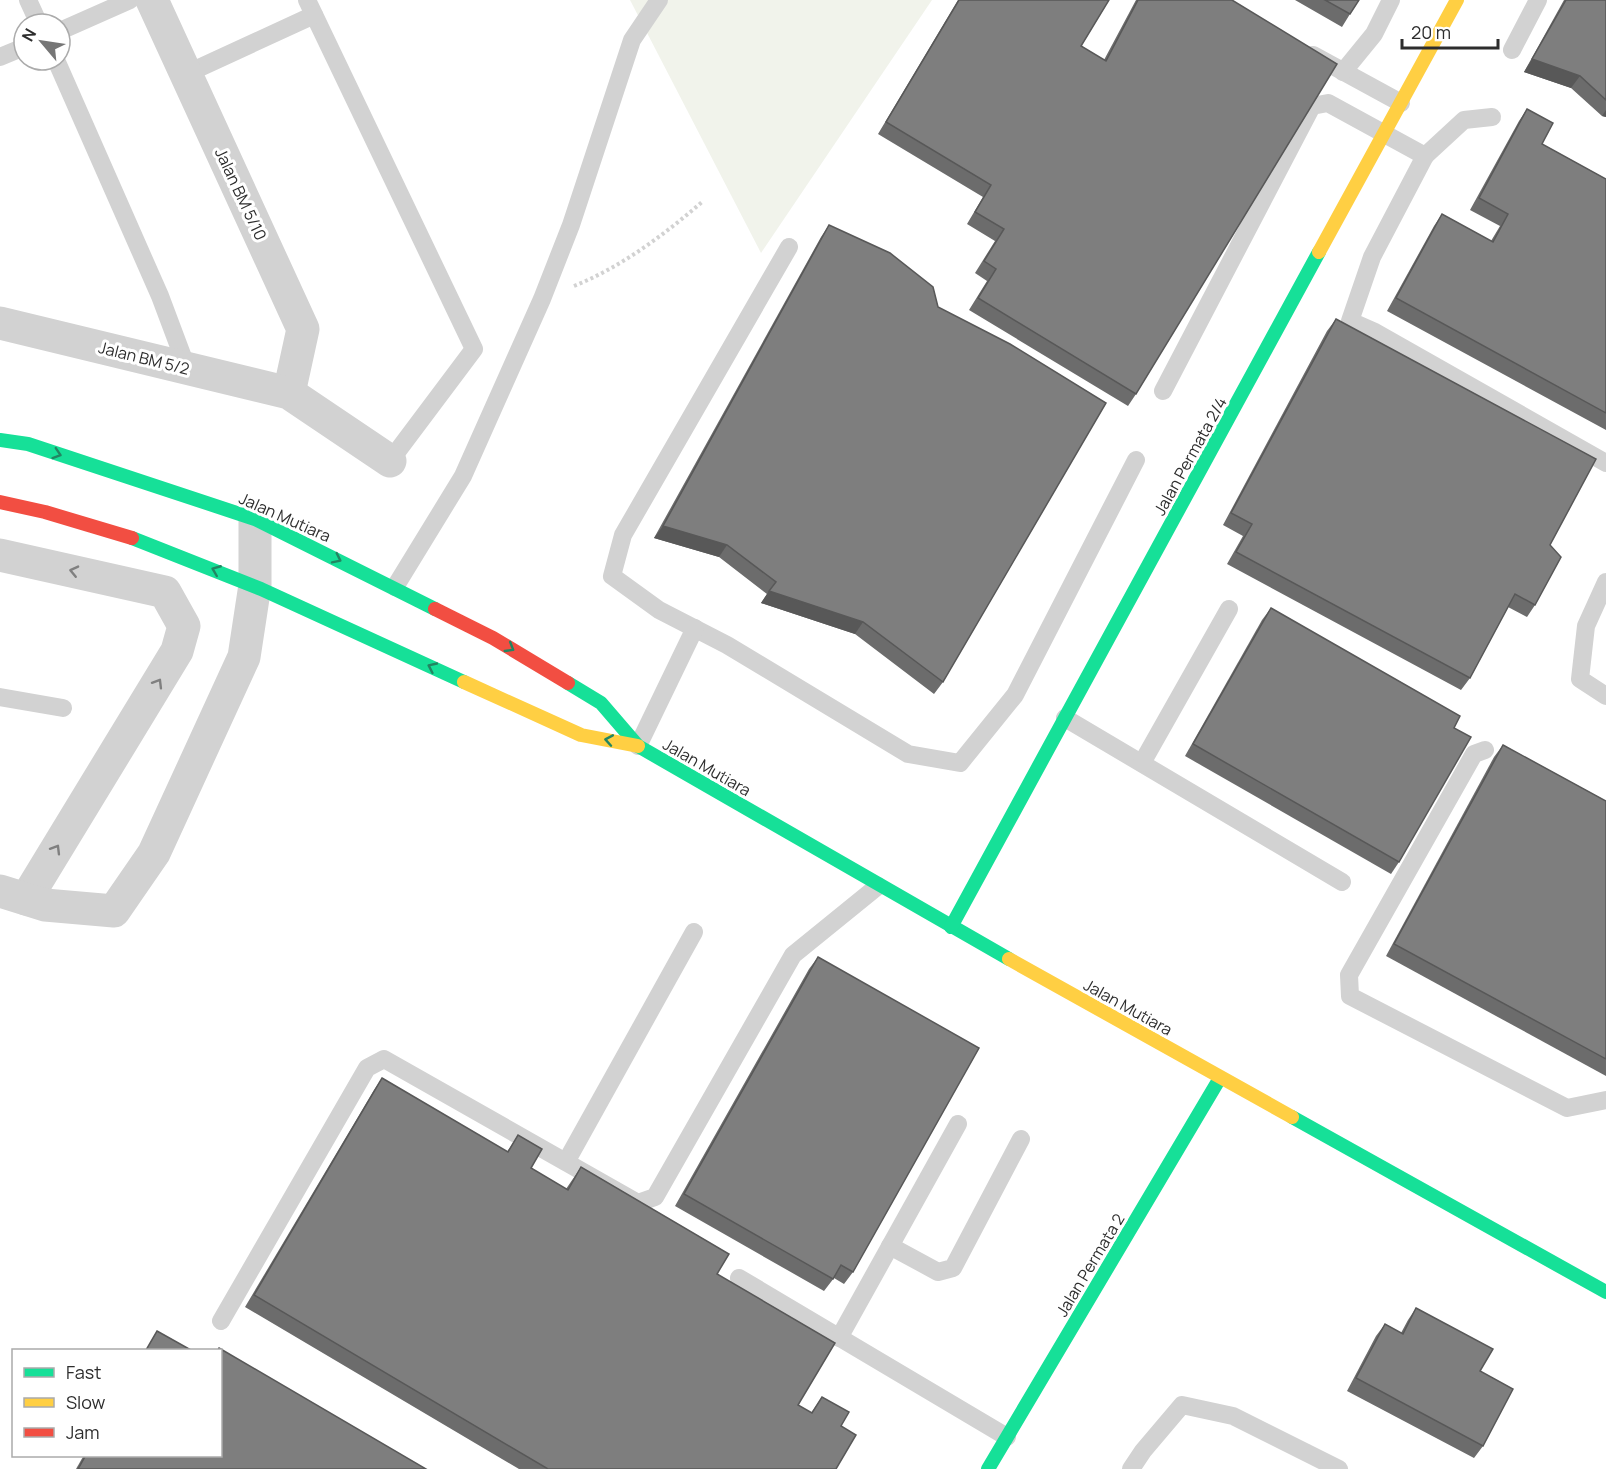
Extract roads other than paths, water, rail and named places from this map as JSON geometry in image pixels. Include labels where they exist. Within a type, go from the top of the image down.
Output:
[{"type":"main road","name":"Jalan Permata 2/4","points":[[951,927],[1457,0]]},
{"type":"main road","name":"Jalan Mutiara","points":[[0,440],[27,444],[255,519],[493,638],[601,704],[638,746],[878,886],[1606,1291]]},
{"type":"main road","points":[[0,502],[34,508],[147,541],[255,585],[581,735],[638,746]]},
{"type":"main road","name":"Jalan Permata 2","points":[[987,1469],[1220,1078]]},
{"type":"street","name":"Jalan BM 5/10","points":[[152,0],[303,328],[289,393]]},
{"type":"street","name":"Jalan BM 5/2","points":[[0,322],[289,393]]},
{"type":"street","points":[[289,393],[390,461]]},
{"type":"street","points":[[0,555],[165,592],[184,626],[177,651],[13,895],[45,905],[114,911],[154,853],[244,657],[255,585],[255,519]]},
{"type":"lane","points":[[72,26],[130,0]]},
{"type":"lane","points":[[395,587],[463,476],[542,299],[571,225],[632,40],[659,0]]},
{"type":"lane","points":[[1343,72],[1374,34],[1391,0]]},
{"type":"lane","points":[[1512,50],[1538,0]]},
{"type":"lane","points":[[186,74],[310,8],[474,349],[390,461]]},
{"type":"lane","points":[[1301,48],[1401,103]]},
{"type":"lane","points":[[61,72],[160,296],[188,368]]},
{"type":"lane","points":[[1163,391],[1312,106],[1328,103],[1425,156]]},
{"type":"lane","points":[[1492,117],[1464,120],[1425,156],[1372,257],[1350,321],[1375,332],[1606,463]]},
{"type":"lane","points":[[789,247],[623,535],[612,576],[659,610],[695,628],[908,754],[960,763],[1015,695],[1136,460]]},
{"type":"lane","points":[[1606,582],[1586,626],[1580,679],[1606,696]]},
{"type":"lane","points":[[1142,762],[1229,609]]},
{"type":"lane","points":[[638,746],[695,628]]},
{"type":"lane","points":[[0,698],[63,708]]},
{"type":"lane","points":[[1065,718],[1342,882]]},
{"type":"lane","points":[[1485,750],[1474,754],[1349,975],[1350,996],[1567,1108],[1606,1100]]},
{"type":"lane","points":[[221,1321],[367,1068],[384,1059],[638,1203],[654,1197],[793,956],[878,886]]},
{"type":"lane","points":[[566,1162],[694,932]]},
{"type":"lane","points":[[839,1338],[958,1124]]},
{"type":"lane","points":[[890,1246],[938,1272],[953,1268],[1021,1139]]},
{"type":"lane","points":[[739,1278],[1006,1437]]},
{"type":"lane","points":[[1131,1469],[1182,1404],[1233,1416],[1339,1469]]}]
